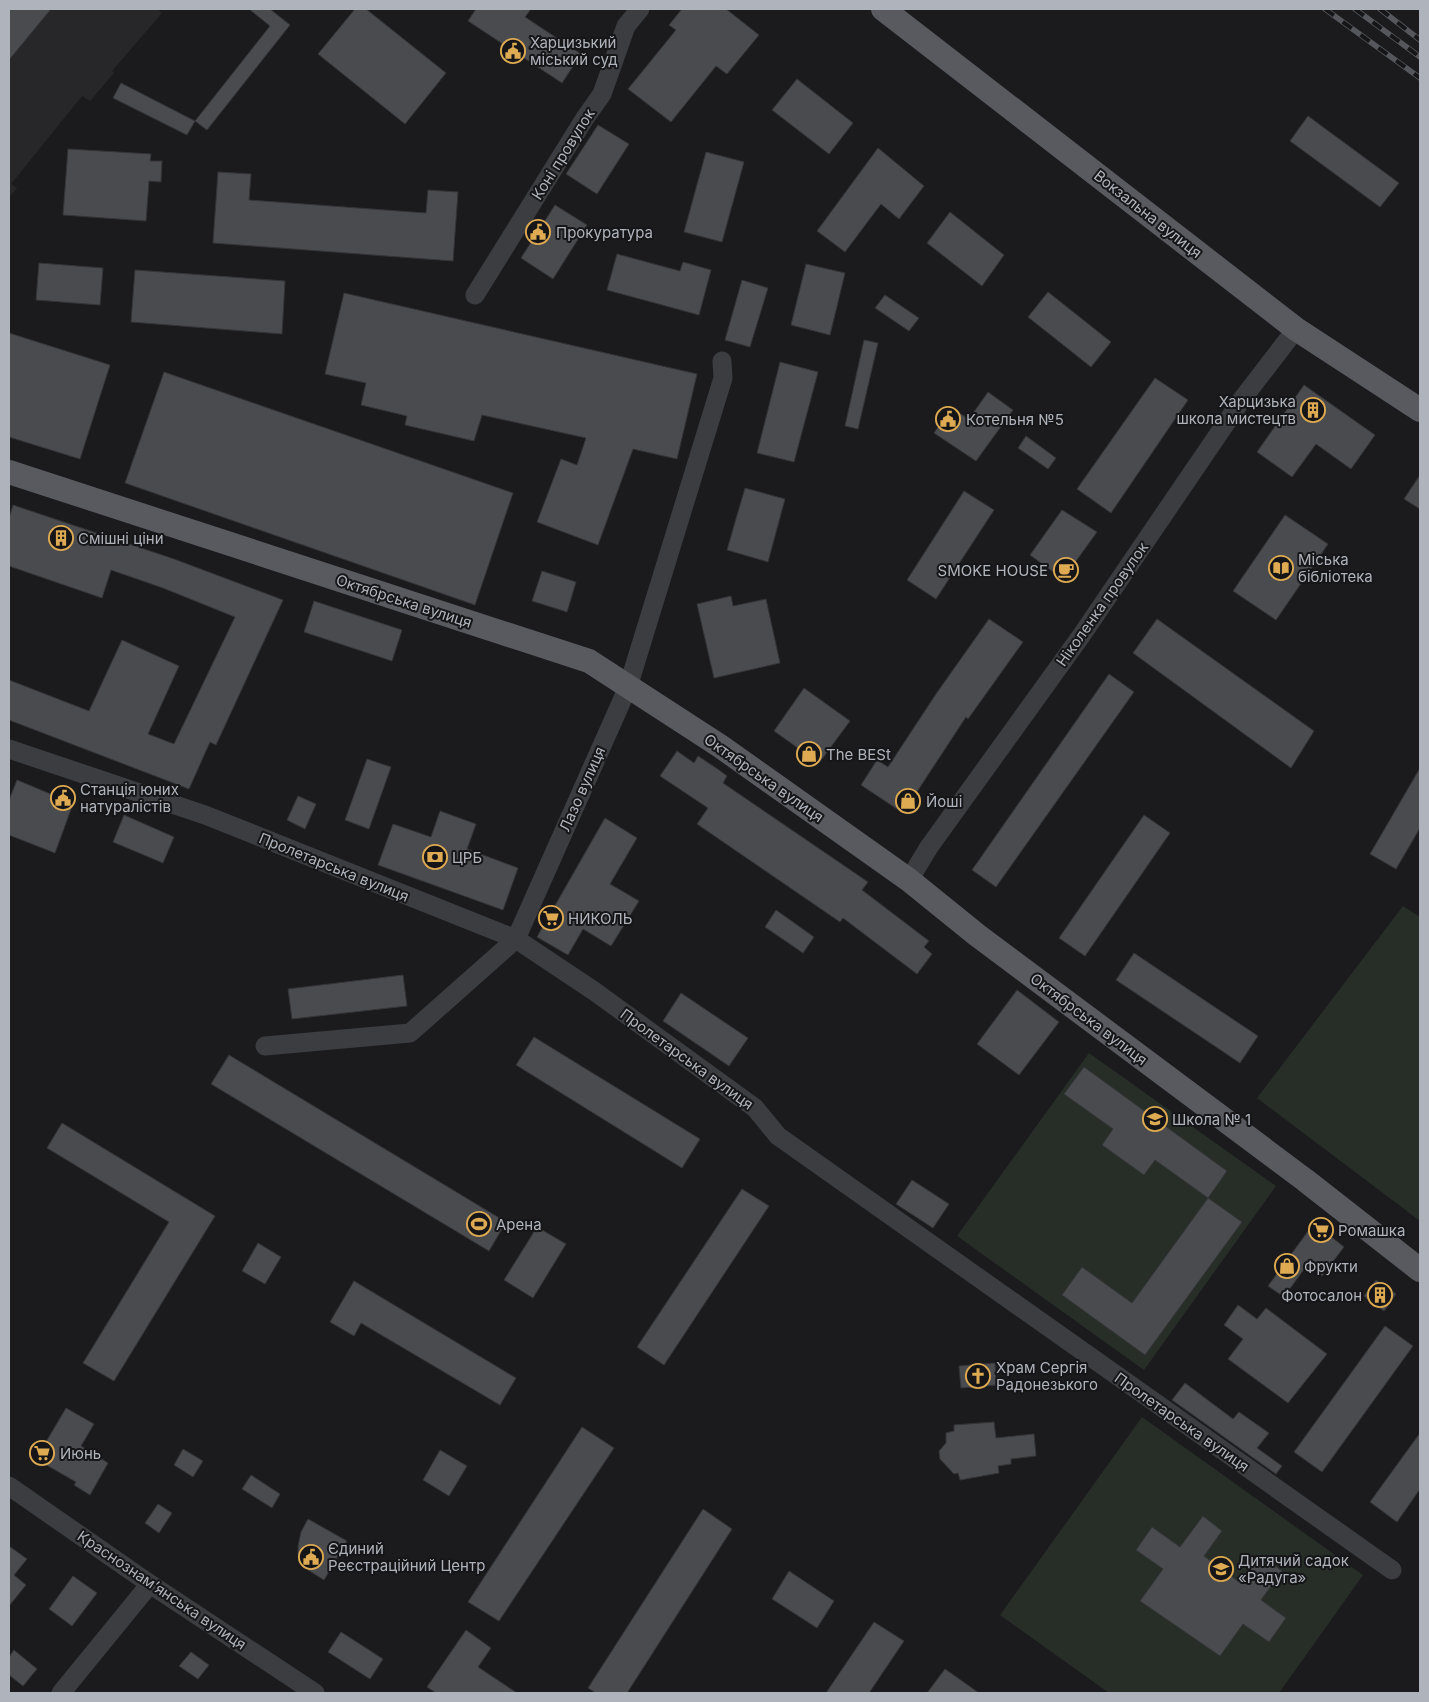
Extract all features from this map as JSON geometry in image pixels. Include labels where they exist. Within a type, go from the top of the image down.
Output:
[{"type":"main road","name":"Вокзальна вулиця","points":[[882,9],[1296,329],[1420,410]]},
{"type":"main road","name":"Октябрська вулиця","points":[[9,472],[589,661],[720,746],[909,880],[977,935],[1297,1174],[1420,1270]]},
{"type":"street","name":"Коні провулок","points":[[475,294],[602,94],[626,26],[640,9]]},
{"type":"street","name":"Ніколенка провулок","points":[[909,880],[929,847],[1081,636],[1243,398],[1296,329]]},
{"type":"street","name":"Лазо вулиця","points":[[265,1046],[410,1033],[516,939],[628,687],[722,378],[722,361]]},
{"type":"street","name":"Пролетарська вулиця","points":[[9,749],[204,815],[516,939],[594,991],[755,1108],[778,1136],[1392,1570]]},
{"type":"street","name":"Краснознамʼянська вулиця","points":[[9,1486],[150,1584],[316,1693]]},
{"type":"street","points":[[61,1693],[150,1584]]},
{"type":"shaded area","points":[[9,9],[157,9],[162,13],[112,71],[114,73],[90,101],[82,96],[11,184],[17,188],[9,198]]},
{"type":"shaded area","points":[[1403,906],[1420,917],[1420,1221],[1257,1098]]},
{"type":"shaded area","points":[[1089,1053],[1276,1186],[1144,1370],[957,1236]]},
{"type":"shaded area","points":[[1142,1417],[1363,1575],[1279,1693],[1109,1693],[1000,1615]]},
{"type":"building","points":[[9,9],[51,9],[9,60]]},
{"type":"building","points":[[249,9],[270,9],[290,25],[207,130],[195,121],[270,26]]},
{"type":"building","points":[[355,9],[366,9],[446,73],[405,124],[318,54]]},
{"type":"building","points":[[476,9],[531,9],[525,17],[581,54],[562,83],[468,21]]},
{"type":"building","points":[[682,9],[726,9],[759,35],[727,74],[716,66],[671,122],[628,89],[676,30],[669,25]]},
{"type":"building","points":[[797,79],[853,123],[829,154],[772,110]]},
{"type":"building","points":[[121,83],[195,121],[187,135],[113,98]]},
{"type":"building","points":[[1308,116],[1399,183],[1380,207],[1290,141]]},
{"type":"building","points":[[598,125],[629,144],[597,194],[566,174]]},
{"type":"building","points":[[878,148],[924,186],[899,219],[881,204],[845,252],[817,231]]},
{"type":"building","points":[[68,149],[151,154],[150,161],[162,161],[161,182],[149,181],[146,221],[63,215]]},
{"type":"building","points":[[706,152],[744,162],[722,242],[684,232]]},
{"type":"building","points":[[218,172],[251,174],[249,200],[426,213],[428,190],[458,192],[453,261],[213,243]]},
{"type":"building","points":[[555,205],[587,225],[553,279],[521,258]]},
{"type":"building","points":[[950,212],[1004,255],[982,286],[927,243]]},
{"type":"building","points":[[617,254],[680,271],[683,262],[711,270],[699,315],[607,290]]},
{"type":"building","points":[[39,263],[103,268],[100,305],[36,300]]},
{"type":"building","points":[[806,264],[845,273],[830,335],[791,325]]},
{"type":"building","points":[[135,270],[285,281],[282,334],[131,322]]},
{"type":"building","points":[[742,280],[768,288],[750,347],[725,340]]},
{"type":"building","points":[[1048,292],[1111,342],[1091,367],[1028,317]]},
{"type":"building","points":[[344,293],[697,374],[677,459],[633,449],[598,545],[537,522],[561,459],[577,465],[586,438],[482,415],[474,441],[405,425],[407,416],[361,405],[366,383],[325,374]]},
{"type":"building","points":[[885,295],[919,318],[909,331],[875,308]]},
{"type":"building","points":[[9,333],[110,365],[80,459],[9,437]]},
{"type":"building","points":[[864,340],[878,343],[858,429],[845,426]]},
{"type":"building","points":[[780,362],[818,372],[794,462],[757,453]]},
{"type":"building","points":[[164,372],[513,493],[475,605],[125,483]]},
{"type":"building","points":[[1155,378],[1188,400],[1111,513],[1077,489]]},
{"type":"building","name":"Харцизька школа мистецтв","points":[[1304,385],[1375,435],[1351,469],[1316,444],[1292,477],[1257,452]]},
{"type":"building","points":[[988,392],[1013,410],[976,461],[934,433],[951,408],[969,419]]},
{"type":"building","points":[[1026,436],[1056,458],[1048,469],[1018,448]]},
{"type":"building","points":[[1420,475],[1420,509],[1404,499]]},
{"type":"building","points":[[745,488],[785,499],[768,562],[727,550]]},
{"type":"building","points":[[964,491],[994,510],[936,599],[907,580]]},
{"type":"building","points":[[13,505],[174,559],[283,600],[216,745],[210,742],[189,789],[9,720],[9,680],[89,711],[122,640],[179,666],[148,734],[174,744],[235,617],[163,588],[111,570],[102,598],[9,566],[9,518]]},
{"type":"building","points":[[1062,510],[1097,532],[1063,579],[1030,555]]},
{"type":"building","name":"Міська бібліотека","points":[[1285,515],[1328,544],[1276,620],[1233,591]]},
{"type":"building","points":[[542,571],[576,582],[567,612],[532,601]]},
{"type":"building","points":[[731,596],[733,606],[766,599],[780,663],[714,678],[697,604]]},
{"type":"building","points":[[314,601],[402,630],[392,661],[304,632]]},
{"type":"building","points":[[989,619],[1023,642],[968,719],[966,717],[903,813],[861,785],[877,760],[888,767],[936,694]]},
{"type":"building","points":[[1157,619],[1314,731],[1291,768],[1133,653]]},
{"type":"building","points":[[1109,674],[1134,692],[996,887],[972,870]]},
{"type":"building","points":[[804,688],[850,721],[819,763],[774,731]]},
{"type":"building","points":[[677,751],[694,763],[698,756],[719,770],[727,776],[723,783],[868,882],[862,890],[929,941],[924,947],[932,954],[917,974],[843,918],[840,922],[697,824],[708,808],[660,776]]},
{"type":"building","points":[[367,759],[391,767],[369,829],[345,820]]},
{"type":"building","points":[[1420,768],[1420,828],[1396,869],[1370,854]]},
{"type":"building","points":[[17,780],[53,795],[54,793],[74,801],[55,853],[9,835],[9,800]]},
{"type":"building","points":[[298,796],[316,804],[305,829],[287,820]]},
{"type":"building","name":"ЦРБ","points":[[440,811],[476,824],[467,849],[518,868],[503,910],[378,865],[393,824],[431,837]]},
{"type":"building","points":[[124,815],[174,837],[163,863],[113,842]]},
{"type":"building","points":[[1144,815],[1170,833],[1085,956],[1059,938]]},
{"type":"building","points":[[605,818],[637,838],[610,884],[639,901],[611,946],[583,929],[568,955],[537,937]]},
{"type":"building","points":[[776,910],[814,937],[803,953],[765,927]]},
{"type":"building","points":[[1134,953],[1258,1036],[1240,1063],[1116,980]]},
{"type":"building","points":[[403,975],[407,1006],[292,1019],[288,989]]},
{"type":"building","points":[[1017,990],[1059,1022],[1019,1075],[977,1044]]},
{"type":"building","points":[[681,993],[748,1038],[729,1066],[663,1021]]},
{"type":"building","points":[[534,1037],[700,1139],[682,1168],[516,1065]]},
{"type":"building","points":[[229,1055],[506,1222],[489,1251],[211,1084]]},
{"type":"building","points":[[1084,1067],[1227,1171],[1208,1198],[1155,1160],[1144,1175],[1102,1145],[1113,1129],[1064,1094]]},
{"type":"building","points":[[62,1123],[215,1216],[114,1381],[83,1363],[169,1222],[47,1148]]},
{"type":"building","points":[[912,1180],[949,1204],[933,1228],[896,1204]]},
{"type":"building","points":[[742,1189],[769,1206],[664,1365],[637,1347]]},
{"type":"building","points":[[1208,1198],[1242,1222],[1145,1355],[1062,1295],[1082,1267],[1132,1303]]},
{"type":"building","points":[[1314,1223],[1344,1247],[1322,1276],[1307,1265],[1284,1297],[1268,1286]]},
{"type":"building","points":[[537,1227],[566,1244],[533,1298],[504,1280]]},
{"type":"building","points":[[258,1243],[281,1257],[265,1284],[242,1271]]},
{"type":"building","name":"Фотосалон","points":[[1376,1280],[1396,1294],[1384,1311],[1364,1296]]},
{"type":"building","points":[[354,1281],[516,1378],[500,1405],[361,1323],[354,1336],[330,1322]]},
{"type":"building","points":[[1238,1305],[1257,1319],[1266,1308],[1327,1354],[1288,1403],[1228,1359],[1243,1339],[1224,1325]]},
{"type":"building","points":[[1385,1326],[1413,1346],[1322,1472],[1294,1452]]},
{"type":"building","name":"Храм Сергія Радонезького","points":[[995,1363],[996,1385],[961,1388],[959,1366]]},
{"type":"building","points":[[1185,1383],[1233,1419],[1239,1412],[1269,1433],[1257,1448],[1282,1466],[1276,1474],[1172,1400]]},
{"type":"building","points":[[66,1408],[94,1424],[81,1446],[108,1463],[90,1495],[74,1485],[76,1482],[36,1459]]},
{"type":"building","points":[[994,1422],[996,1438],[1034,1434],[1036,1456],[1011,1459],[1011,1464],[998,1466],[999,1473],[960,1480],[958,1473],[954,1474],[940,1459],[939,1451],[946,1443],[946,1433],[954,1431],[954,1425]]},
{"type":"building","points":[[582,1427],[614,1448],[499,1621],[468,1602]]},
{"type":"building","points":[[1420,1433],[1420,1489],[1397,1522],[1370,1502]]},
{"type":"building","points":[[183,1449],[203,1461],[193,1477],[174,1465]]},
{"type":"building","points":[[440,1450],[467,1466],[449,1496],[423,1480]]},
{"type":"building","points":[[251,1475],[280,1494],[272,1508],[242,1489]]},
{"type":"building","points":[[158,1504],[172,1513],[159,1533],[145,1523]]},
{"type":"building","points":[[703,1509],[732,1529],[627,1693],[596,1693],[588,1688]]},
{"type":"building","points":[[1203,1516],[1222,1531],[1204,1556],[1239,1582],[1259,1554],[1282,1571],[1261,1600],[1286,1618],[1269,1642],[1243,1624],[1220,1656],[1140,1601],[1163,1569],[1136,1550],[1152,1527],[1180,1547]]},
{"type":"building","points":[[308,1519],[347,1541],[324,1580],[308,1570],[298,1554],[301,1532]]},
{"type":"building","points":[[9,1546],[27,1559],[14,1575],[26,1585],[9,1606]]},
{"type":"building","points":[[789,1571],[834,1601],[817,1628],[772,1599]]},
{"type":"building","points":[[73,1576],[97,1593],[72,1626],[49,1609]]},
{"type":"building","points":[[874,1622],[904,1641],[869,1693],[826,1693]]},
{"type":"building","points":[[466,1630],[491,1648],[478,1667],[517,1693],[436,1693],[427,1687]]},
{"type":"building","points":[[341,1632],[383,1659],[370,1679],[328,1652]]},
{"type":"building","points":[[14,1650],[37,1669],[23,1686],[9,1675],[9,1657]]},
{"type":"building","points":[[191,1652],[209,1665],[198,1679],[179,1666]]},
{"type":"building","points":[[945,1669],[979,1693],[927,1693]]},
{"type":"railway","points":[[1325,9],[1420,78]]},
{"type":"railway","points":[[1355,9],[1420,57]]},
{"type":"railway","points":[[1380,9],[1420,40]]},
{"type":"place","name":"Харцизький міський суд","points":[[513,51]]},
{"type":"place","name":"Прокуратура","points":[[538,232]]},
{"type":"place","name":"Харцизька школа мистецтв","points":[[1313,410]]},
{"type":"place","name":"Котельня №5","points":[[948,419]]},
{"type":"place","name":"Смішні ціни","points":[[61,538]]},
{"type":"place","name":"Міська бібліотека","points":[[1281,568]]},
{"type":"place","name":"SMOKE HOUSE","points":[[1066,570]]},
{"type":"place","name":"The BESt","points":[[809,754]]},
{"type":"place","name":"Станція юних натуралістів","points":[[63,798]]},
{"type":"place","name":"Йоші","points":[[908,801]]},
{"type":"place","name":"ЦРБ","points":[[435,857]]},
{"type":"place","name":"НИКОЛЬ","points":[[551,918]]},
{"type":"place","name":"Школа № 1","points":[[1155,1119]]},
{"type":"place","name":"Арена","points":[[479,1224]]},
{"type":"place","name":"Ромашка","points":[[1321,1230]]},
{"type":"place","name":"Фрукти","points":[[1287,1266]]},
{"type":"place","name":"Фотосалон","points":[[1380,1295]]},
{"type":"place","name":"Храм Сергія Радонезького","points":[[978,1376]]},
{"type":"place","name":"Июнь","points":[[42,1453]]},
{"type":"place","name":"Єдиний Реєстраційний Центр","points":[[311,1557]]},
{"type":"place","name":"Дитячий садок «Радуга»","points":[[1221,1569]]}]
